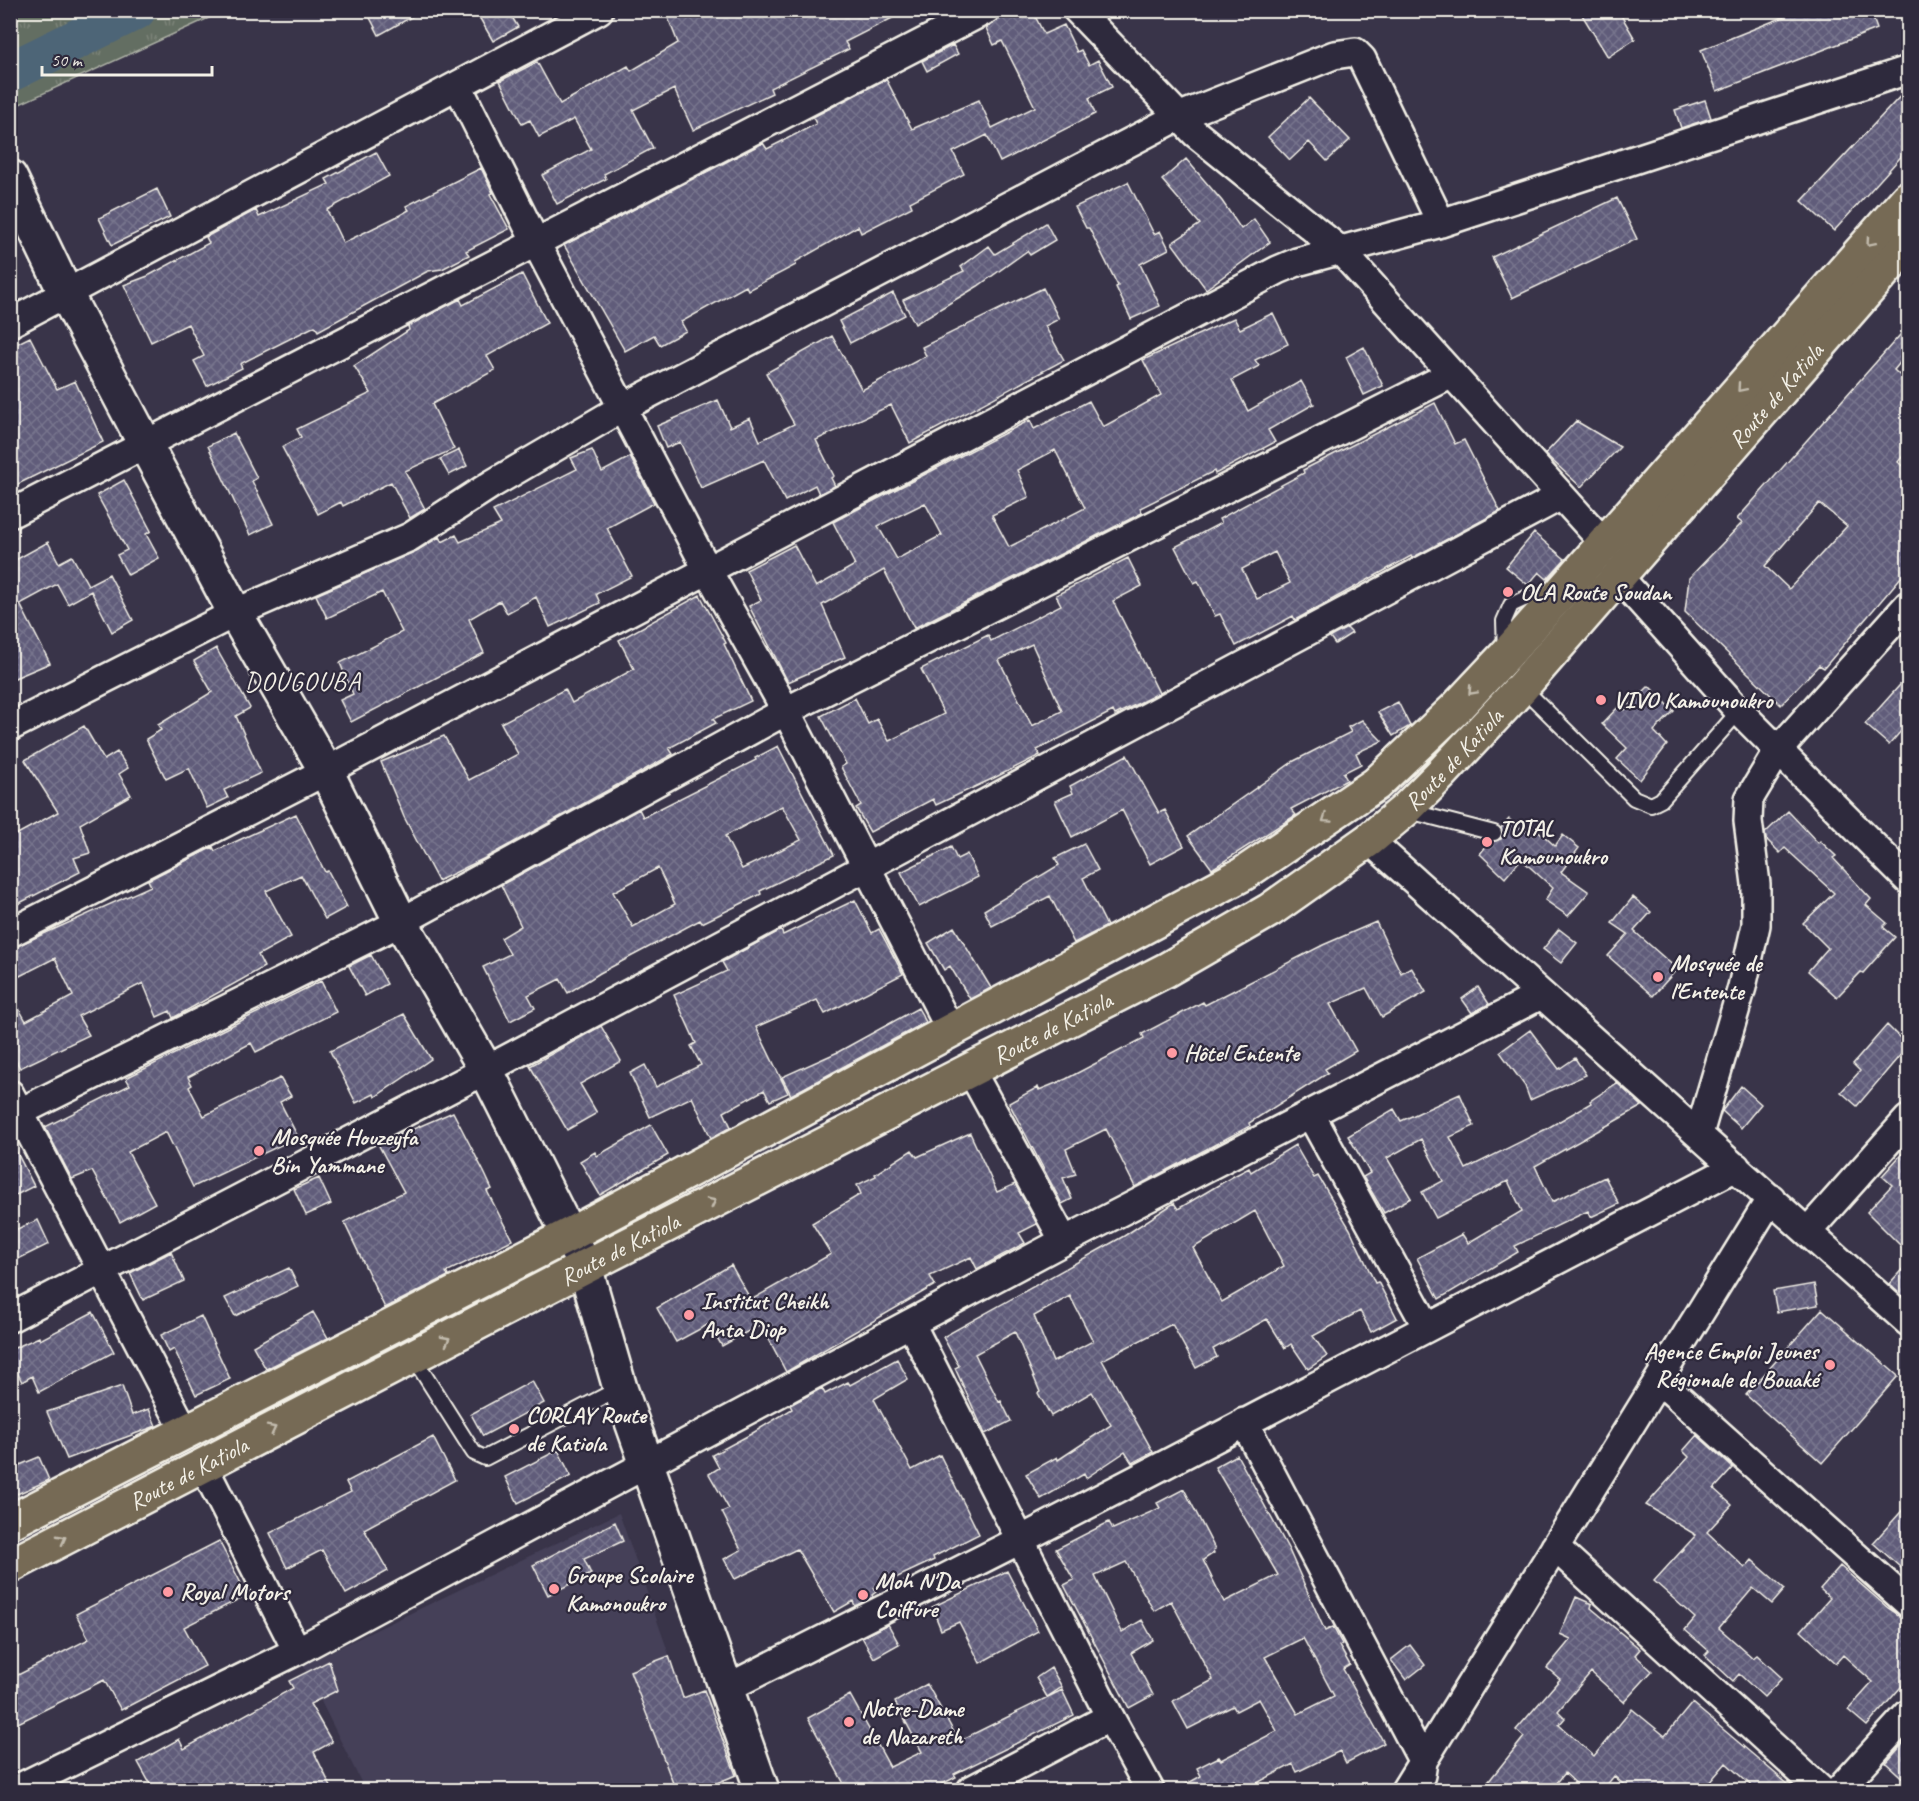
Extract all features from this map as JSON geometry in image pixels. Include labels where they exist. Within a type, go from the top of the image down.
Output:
[{"type":"highway","name":"Route de Katiola","points":[[10,1522],[569,1235],[1243,874],[1376,784],[1413,751],[1505,656],[1908,198]]},
{"type":"highway","name":"Route de Katiola","points":[[10,1566],[585,1267],[1166,970],[1260,916],[1369,840],[1406,810],[1522,687],[1908,244]]},
{"type":"street","points":[[10,323],[599,10]]},
{"type":"street","points":[[10,514],[986,10]]},
{"type":"street","points":[[1077,10],[1178,117],[1214,150],[1341,252],[1604,543]]},
{"type":"street","points":[[10,727],[235,613],[427,527],[492,484],[622,408],[1178,117],[1334,55],[1355,52],[1367,67],[1441,223]]},
{"type":"street","points":[[10,933],[326,771],[1278,270],[1298,262],[1441,223],[1908,70]]},
{"type":"street","points":[[458,86],[535,242],[708,571],[786,711],[864,867],[951,1031]]},
{"type":"street","points":[[10,177],[66,294],[145,444],[235,613],[326,771],[401,922],[486,1070],[585,1267],[620,1388],[762,1791]]},
{"type":"street","points":[[185,1431],[14,1108],[401,922],[786,711],[1452,374]]},
{"type":"street","points":[[10,1318],[486,1070],[1561,496]]},
{"type":"street","points":[[1618,576],[1740,711],[1905,870]]},
{"type":"street","points":[[1699,1134],[1742,987],[1756,925],[1756,884],[1748,821],[1749,799],[1779,749],[1908,605]]},
{"type":"street","points":[[1369,840],[1908,1322]]},
{"type":"street","points":[[14,1791],[297,1651],[1064,1240],[1311,1115],[1540,995]]},
{"type":"street","points":[[970,1069],[1064,1240]]},
{"type":"street","points":[[1311,1115],[1427,1327]]},
{"type":"street","points":[[1808,1231],[1908,1119]]},
{"type":"street","points":[[726,1688],[1022,1539],[1736,1167]]},
{"type":"street","points":[[1405,1791],[1771,1198]]},
{"type":"street","points":[[911,1324],[1022,1539],[1110,1717],[1150,1791]]},
{"type":"street","points":[[1659,1380],[1908,1603]]},
{"type":"street","points":[[1244,1422],[1422,1762],[1420,1791]]},
{"type":"street","points":[[203,1465],[297,1651]]},
{"type":"street","points":[[1555,1547],[1821,1791]]},
{"type":"street","points":[[1839,1791],[1908,1714]]},
{"type":"street","points":[[971,1791],[1110,1717]]},
{"type":"lane","points":[[1522,687],[1634,798],[1651,805],[1661,800],[1740,711]]},
{"type":"lane","points":[[1406,810],[1494,833]]},
{"type":"lane","points":[[413,1357],[474,1453],[485,1458],[620,1388]]},
{"type":"shaded area","name":"Groupe Scolaire Kamonoukro","points":[[619,1513],[717,1790],[365,1790],[303,1665]]},
{"type":"green space","points":[[19,11],[224,11],[20,104],[10,100],[11,14]]},
{"type":"building","points":[[366,10],[424,10],[379,35]]},
{"type":"building","points":[[475,10],[508,10],[518,27],[493,41]]},
{"type":"building","points":[[665,10],[908,10],[845,42],[849,49],[770,88],[772,93],[693,130],[674,89],[633,110],[653,148],[604,174],[606,179],[557,204],[542,175],[591,149],[574,119],[539,137],[530,120],[522,124],[500,81],[537,62],[560,104],[628,66],[631,71],[678,43]]},
{"type":"building","points":[[1002,10],[1032,10],[1044,34],[1064,25],[1077,52],[1081,50],[1089,65],[1098,60],[1112,87],[1089,98],[1095,114],[1000,162],[987,135],[953,152],[964,174],[910,202],[912,207],[861,233],[858,226],[795,262],[796,265],[748,290],[746,286],[681,322],[686,331],[660,345],[654,335],[625,351],[564,245],[763,143],[767,149],[816,124],[813,117],[886,79],[912,129],[979,100],[992,128],[1035,107],[1002,41],[994,45],[986,28],[999,19]]},
{"type":"building","points":[[1579,10],[1618,10],[1635,39],[1608,57]]},
{"type":"building","points":[[1801,10],[1870,10],[1877,29],[1717,91],[1701,50]]},
{"type":"building","points":[[953,45],[958,54],[927,71],[922,61]]},
{"type":"building","points":[[1908,88],[1908,149],[1834,231],[1802,201]]},
{"type":"building","points":[[1309,98],[1350,140],[1327,161],[1309,142],[1290,160],[1268,137]]},
{"type":"building","points":[[1705,100],[1711,118],[1681,128],[1675,110]]},
{"type":"building","points":[[376,152],[389,176],[327,210],[343,243],[400,215],[409,210],[406,206],[481,168],[493,193],[490,194],[509,229],[466,251],[469,255],[442,269],[428,271],[318,331],[315,326],[240,364],[242,368],[207,386],[194,361],[204,356],[188,324],[151,342],[124,285],[148,276],[209,243],[206,237],[256,210],[259,217],[329,184],[326,179]]},
{"type":"building","points":[[1186,159],[1222,201],[1241,229],[1254,219],[1270,242],[1206,289],[1172,243],[1200,224],[1162,180]]},
{"type":"building","points":[[1128,182],[1154,234],[1160,231],[1169,249],[1140,264],[1160,306],[1131,319],[1116,287],[1118,286],[1089,228],[1086,228],[1075,207]]},
{"type":"building","points":[[157,189],[170,217],[112,245],[99,218]]},
{"type":"building","points":[[1617,198],[1637,239],[1512,298],[1492,257]]},
{"type":"building","points":[[1046,223],[1055,240],[1030,255],[1027,251],[978,286],[915,324],[903,300],[964,271],[961,267],[989,246],[995,254]]},
{"type":"building","points":[[522,274],[547,323],[487,356],[495,370],[432,404],[454,449],[405,471],[425,509],[410,518],[391,482],[343,506],[341,502],[318,514],[282,447],[301,437],[297,429],[371,393],[354,366],[409,330],[408,326],[460,299],[463,305]]},
{"type":"building","points":[[1043,288],[1059,319],[1045,326],[1064,360],[910,443],[891,405],[816,440],[834,476],[831,478],[835,486],[819,494],[815,485],[785,501],[764,460],[701,488],[680,442],[666,448],[657,426],[718,400],[730,427],[750,418],[760,441],[794,424],[766,373],[832,336],[862,390],[926,356],[922,347]]},
{"type":"building","points":[[893,293],[905,315],[850,343],[839,321]]},
{"type":"building","points":[[1273,313],[1288,344],[1255,360],[1259,366],[1232,380],[1248,411],[1301,381],[1314,404],[1268,430],[1275,442],[1215,474],[1214,471],[1140,508],[1142,513],[914,628],[884,570],[822,605],[845,657],[788,682],[749,606],[761,600],[746,570],[794,545],[816,587],[855,565],[833,522],[1030,420],[1034,429],[1089,401],[1103,427],[1161,395],[1143,360],[1234,318],[1240,329]],"holes":[[[1055,450],[1085,508],[1009,547],[992,515],[1029,497],[1017,470]],[[925,503],[942,535],[897,559],[878,526]]]},
{"type":"building","points":[[1908,326],[1908,353],[1894,370],[1908,383],[1908,450],[1898,462],[1908,471],[1908,569],[1824,668],[1819,665],[1781,705],[1685,612],[1689,578],[1742,523],[1737,519]],"holes":[[[1819,503],[1847,526],[1789,589],[1765,566]]]},
{"type":"building","points":[[30,337],[57,389],[75,381],[103,442],[10,488],[10,347]]},
{"type":"building","points":[[1364,347],[1383,386],[1364,395],[1346,357]]},
{"type":"building","points":[[1435,403],[1455,444],[1464,440],[1500,511],[1412,558],[1411,556],[1295,620],[1293,616],[1236,646],[1220,614],[1215,616],[1198,581],[1194,583],[1175,547],[1221,523],[1219,519],[1304,473],[1303,470]],"holes":[[[1275,552],[1290,583],[1257,599],[1242,569]]]},
{"type":"building","points":[[1576,421],[1620,447],[1581,487],[1545,454]]},
{"type":"building","points":[[234,433],[257,478],[252,481],[273,524],[250,535],[208,446]]},
{"type":"building","points":[[459,450],[467,466],[449,475],[440,459]]},
{"type":"building","points":[[592,450],[602,472],[630,457],[654,503],[607,528],[632,576],[596,594],[600,603],[550,627],[536,597],[507,613],[500,601],[469,619],[484,653],[351,722],[340,700],[353,694],[340,663],[402,632],[382,592],[327,618],[316,595],[416,551],[439,537],[442,542],[456,535],[460,542],[501,524],[493,511],[577,469],[571,458]]},
{"type":"building","points":[[124,480],[151,531],[146,534],[159,558],[128,575],[117,555],[127,550],[97,495]]},
{"type":"building","points":[[1534,533],[1565,559],[1547,579],[1539,572],[1528,585],[1506,567]]},
{"type":"building","points":[[48,542],[59,563],[72,556],[88,585],[109,574],[133,620],[112,632],[91,591],[68,604],[57,584],[20,604],[50,663],[10,680],[10,563]]},
{"type":"building","points":[[1128,558],[1142,586],[1113,601],[1159,693],[1115,715],[1113,711],[1037,750],[1040,755],[994,778],[936,805],[933,799],[870,832],[856,808],[861,805],[841,767],[846,764],[821,716],[855,698],[868,724],[877,719],[889,741],[944,714],[921,669],[988,635],[991,641],[1061,605],[1056,595]],"holes":[[[1032,644],[1062,711],[1032,726],[999,660]]]},
{"type":"building","points":[[700,595],[726,643],[724,644],[751,701],[713,719],[716,723],[669,748],[673,754],[487,857],[438,881],[404,817],[381,762],[444,736],[469,780],[518,754],[501,723],[565,689],[572,703],[634,669],[619,640]]},
{"type":"building","points":[[1347,628],[1352,633],[1335,644],[1330,637]]},
{"type":"building","points":[[216,648],[250,708],[236,716],[261,773],[224,790],[228,798],[207,808],[189,768],[166,779],[146,739],[161,730],[158,725],[212,692],[194,661]]},
{"type":"building","points":[[1908,676],[1908,723],[1889,745],[1865,724]]},
{"type":"building","points":[[1649,686],[1674,711],[1654,731],[1667,745],[1640,780],[1617,759],[1627,748],[1602,724],[1620,705],[1625,710]]},
{"type":"building","points":[[1398,702],[1410,726],[1393,736],[1378,712]]},
{"type":"building","points":[[1362,720],[1382,741],[1356,753],[1361,764],[1343,773],[1347,780],[1291,809],[1296,815],[1212,869],[1188,836],[1294,761],[1351,732],[1348,727]]},
{"type":"building","points":[[84,726],[104,760],[117,752],[128,768],[119,774],[131,795],[80,824],[90,853],[74,858],[80,872],[10,908],[10,838],[58,812],[25,760]]},
{"type":"building","points":[[778,746],[834,855],[760,891],[761,894],[702,923],[700,920],[600,973],[568,993],[560,979],[528,995],[535,1008],[510,1021],[483,967],[510,954],[501,938],[521,926],[501,885],[639,809],[643,817],[756,760],[755,758]],"holes":[[[782,806],[801,840],[742,869],[725,836]],[[658,868],[675,904],[633,927],[613,892]]]},
{"type":"building","points":[[1127,755],[1159,813],[1165,810],[1184,846],[1150,864],[1122,810],[1072,837],[1055,801],[1073,793],[1070,786]]},
{"type":"building","points":[[1788,811],[1818,843],[1820,841],[1836,856],[1833,858],[1871,899],[1866,905],[1887,923],[1883,927],[1895,937],[1863,973],[1861,972],[1837,997],[1808,971],[1828,948],[1803,923],[1834,893],[1785,848],[1780,853],[1766,839],[1765,833]]},
{"type":"building","points":[[296,814],[325,872],[328,871],[347,907],[325,919],[301,875],[266,891],[291,937],[258,955],[264,967],[173,1018],[170,1011],[157,1017],[143,983],[78,1016],[89,1035],[20,1068],[10,1050],[10,993],[26,1021],[73,996],[55,958],[10,981],[10,949],[151,886],[148,880],[213,847],[215,851]]},
{"type":"building","points":[[1509,819],[1525,832],[1532,825],[1555,846],[1563,835],[1579,848],[1561,872],[1589,892],[1568,916],[1545,900],[1553,888],[1521,859],[1505,878],[1480,854],[1490,841],[1501,839],[1501,828]]},
{"type":"building","points":[[1084,844],[1098,870],[1083,878],[1107,926],[1074,943],[1050,896],[992,926],[984,910],[1059,865],[1055,858]]},
{"type":"building","points":[[951,847],[957,859],[967,854],[978,877],[919,907],[901,872]]},
{"type":"building","points":[[1633,897],[1651,912],[1634,931],[1677,969],[1653,996],[1608,956],[1628,934],[1612,923]]},
{"type":"building","points":[[855,900],[872,933],[879,929],[903,974],[825,1014],[817,1000],[756,1027],[788,1093],[770,1101],[764,1090],[724,1112],[731,1127],[711,1138],[692,1097],[650,1117],[630,1073],[645,1065],[656,1087],[701,1065],[691,1046],[696,1043],[674,995],[727,971],[722,962],[781,930],[783,935]]},
{"type":"building","points":[[1376,922],[1401,973],[1411,967],[1426,992],[1382,1017],[1366,988],[1330,1004],[1356,1051],[1325,1069],[1328,1073],[1249,1123],[1250,1126],[1135,1187],[1106,1129],[1066,1149],[1076,1174],[1063,1178],[1072,1199],[1062,1204],[1009,1103],[1038,1087],[1039,1090],[1066,1079],[1144,1038],[1142,1034],[1203,1002],[1205,1005],[1323,945]]},
{"type":"building","points":[[954,927],[991,988],[970,999],[950,966],[944,970],[928,943]]},
{"type":"building","points":[[1559,929],[1577,943],[1561,963],[1543,949]]},
{"type":"building","points":[[371,955],[387,984],[365,996],[349,966]]},
{"type":"building","points":[[321,981],[336,1012],[256,1052],[251,1043],[188,1077],[192,1085],[189,1087],[204,1116],[280,1078],[291,1096],[280,1102],[298,1137],[193,1187],[166,1132],[128,1152],[155,1203],[120,1222],[92,1171],[72,1179],[45,1127],[130,1085],[126,1078]]},
{"type":"building","points":[[1478,987],[1489,1004],[1472,1013],[1462,999]]},
{"type":"building","points":[[918,1008],[926,1022],[791,1095],[782,1077],[838,1052]]},
{"type":"building","points":[[404,1014],[431,1059],[375,1097],[374,1094],[356,1103],[330,1051]]},
{"type":"building","points":[[1887,1025],[1908,1046],[1857,1106],[1841,1092],[1860,1071],[1853,1064]]},
{"type":"building","points":[[601,1026],[621,1061],[580,1084],[597,1113],[567,1130],[530,1066]]},
{"type":"building","points":[[1530,1030],[1559,1069],[1575,1058],[1586,1075],[1530,1100],[1525,1086],[1500,1052]]},
{"type":"building","points":[[1617,1083],[1642,1106],[1535,1166],[1552,1202],[1605,1177],[1619,1204],[1591,1217],[1588,1211],[1515,1246],[1518,1252],[1439,1299],[1417,1258],[1462,1234],[1468,1243],[1522,1211],[1508,1181],[1436,1218],[1422,1192],[1443,1181],[1421,1139],[1387,1158],[1411,1198],[1384,1213],[1363,1177],[1370,1173],[1348,1136],[1394,1109],[1401,1121],[1460,1094],[1474,1126],[1450,1137],[1466,1169],[1546,1129],[1591,1103],[1590,1101]]},
{"type":"building","points":[[1741,1086],[1761,1104],[1741,1128],[1722,1111]]},
{"type":"building","points":[[453,1112],[492,1189],[487,1191],[512,1240],[446,1272],[448,1276],[385,1308],[344,1222],[404,1192],[378,1144]]},
{"type":"building","points":[[651,1125],[668,1155],[600,1195],[580,1161],[595,1152],[597,1156]]},
{"type":"building","points":[[970,1133],[997,1192],[1015,1184],[1037,1224],[1019,1233],[1025,1243],[977,1269],[971,1257],[930,1276],[935,1285],[786,1372],[761,1324],[722,1346],[709,1324],[676,1342],[657,1308],[731,1265],[751,1300],[831,1254],[812,1223],[861,1194],[857,1185],[876,1176],[875,1174],[912,1150],[917,1157]]},
{"type":"building","points":[[10,1139],[34,1186],[10,1198]]},
{"type":"building","points":[[1295,1145],[1314,1178],[1318,1176],[1350,1229],[1375,1283],[1378,1282],[1397,1318],[1371,1332],[1360,1311],[1313,1336],[1327,1356],[1308,1369],[1291,1344],[1285,1348],[1267,1319],[1213,1349],[1217,1357],[1196,1368],[1172,1324],[1102,1360],[1153,1452],[1132,1463],[1125,1452],[1086,1478],[1084,1474],[1041,1499],[1026,1474],[1057,1457],[1058,1460],[1111,1425],[1092,1392],[1051,1416],[1038,1393],[1040,1392],[1015,1332],[975,1354],[1011,1421],[985,1434],[955,1368],[959,1366],[943,1337],[1124,1236],[1174,1203],[1178,1209],[1249,1168],[1251,1172]],"holes":[[[1255,1211],[1284,1266],[1222,1302],[1193,1248]],[[1070,1296],[1093,1341],[1053,1362],[1034,1316]]]},
{"type":"building","points":[[1908,1147],[1908,1253],[1867,1212],[1892,1185],[1882,1176]]},
{"type":"building","points":[[319,1178],[331,1204],[306,1215],[294,1189]]},
{"type":"building","points":[[38,1220],[49,1244],[10,1263],[10,1232]]},
{"type":"building","points":[[171,1252],[184,1281],[143,1300],[130,1273]]},
{"type":"building","points":[[1908,1263],[1908,1301],[1889,1284]]},
{"type":"building","points":[[289,1268],[298,1286],[235,1316],[225,1298]]},
{"type":"building","points":[[1814,1284],[1818,1305],[1777,1312],[1773,1291]]},
{"type":"building","points":[[1822,1309],[1898,1376],[1822,1463],[1746,1395]]},
{"type":"building","points":[[93,1312],[114,1352],[39,1392],[32,1376],[22,1382],[10,1358],[10,1350],[39,1337],[40,1340]]},
{"type":"building","points":[[313,1312],[328,1338],[266,1369],[253,1346]]},
{"type":"building","points":[[201,1316],[230,1379],[196,1395],[174,1349],[169,1352],[161,1335]]},
{"type":"building","points":[[897,1359],[908,1379],[874,1399],[912,1470],[940,1455],[979,1534],[933,1557],[934,1560],[874,1588],[876,1592],[872,1595],[873,1597],[855,1606],[853,1601],[834,1612],[797,1549],[735,1579],[724,1559],[741,1550],[722,1512],[729,1509],[709,1474],[719,1468],[712,1455],[751,1434],[792,1409],[790,1405],[822,1388],[825,1394],[848,1382],[850,1385]]},
{"type":"building","points":[[532,1381],[544,1403],[483,1436],[471,1414]]},
{"type":"building","points":[[122,1386],[132,1415],[149,1409],[156,1426],[67,1459],[47,1412]]},
{"type":"building","points":[[1697,1435],[1733,1468],[1714,1489],[1732,1505],[1707,1532],[1745,1568],[1752,1560],[1785,1589],[1772,1604],[1753,1588],[1719,1628],[1753,1658],[1757,1655],[1782,1678],[1764,1697],[1739,1674],[1733,1681],[1705,1655],[1709,1651],[1685,1630],[1695,1618],[1654,1581],[1696,1535],[1646,1505],[1689,1457],[1683,1451]]},
{"type":"building","points":[[433,1437],[455,1480],[364,1529],[388,1571],[346,1594],[322,1550],[287,1568],[270,1533],[351,1492],[346,1482]]},
{"type":"building","points":[[558,1450],[571,1476],[518,1503],[505,1477]]},
{"type":"building","points":[[1237,1455],[1289,1550],[1325,1631],[1333,1627],[1342,1644],[1339,1646],[1350,1665],[1343,1669],[1384,1743],[1346,1763],[1340,1751],[1297,1772],[1293,1764],[1242,1791],[1234,1780],[1215,1791],[1174,1791],[1201,1776],[1197,1768],[1219,1757],[1221,1760],[1277,1731],[1259,1699],[1236,1711],[1233,1706],[1188,1729],[1173,1701],[1213,1680],[1171,1601],[1154,1611],[1126,1562],[1095,1576],[1122,1632],[1142,1620],[1153,1640],[1131,1653],[1153,1695],[1129,1708],[1064,1585],[1074,1580],[1056,1549],[1109,1522],[1113,1529],[1160,1508],[1157,1503],[1184,1489],[1215,1549],[1214,1553],[1203,1560],[1224,1602],[1278,1575],[1215,1467]],"holes":[[[1303,1638],[1334,1696],[1298,1714],[1265,1657]]]},
{"type":"building","points":[[39,1457],[49,1480],[17,1494],[10,1480],[10,1469]]},
{"type":"building","points":[[1908,1504],[1908,1574],[1873,1543]]},
{"type":"building","points":[[615,1522],[623,1541],[584,1559],[591,1574],[548,1595],[533,1565]]},
{"type":"building","points":[[219,1541],[247,1595],[184,1627],[205,1666],[121,1710],[104,1680],[10,1727],[10,1679],[89,1639],[76,1614]]},
{"type":"building","points":[[1840,1566],[1888,1608],[1908,1621],[1908,1679],[1867,1726],[1848,1710],[1873,1682],[1843,1655],[1836,1663],[1801,1631],[1830,1598],[1820,1589]]},
{"type":"building","points":[[1007,1571],[1038,1631],[980,1663],[959,1622],[941,1630],[932,1607]]},
{"type":"building","points":[[1576,1597],[1592,1604],[1591,1608],[1640,1649],[1635,1655],[1652,1671],[1624,1702],[1591,1672],[1558,1711],[1565,1718],[1559,1725],[1594,1756],[1632,1709],[1665,1736],[1692,1703],[1796,1791],[1757,1791],[1726,1763],[1702,1791],[1631,1791],[1614,1776],[1602,1791],[1584,1791],[1565,1773],[1550,1791],[1481,1791],[1524,1737],[1516,1730],[1560,1679],[1547,1668],[1571,1639],[1560,1634]]},
{"type":"building","points":[[888,1624],[899,1644],[874,1658],[862,1637]]},
{"type":"building","points":[[1410,1645],[1425,1665],[1406,1680],[1391,1660]]},
{"type":"building","points":[[669,1656],[683,1698],[704,1690],[736,1775],[712,1785],[714,1791],[676,1791],[630,1671]]},
{"type":"building","points":[[329,1661],[338,1690],[310,1704],[332,1742],[314,1752],[333,1791],[154,1791],[138,1762],[179,1739],[184,1749],[293,1688],[289,1681]]},
{"type":"building","points":[[1051,1668],[1062,1687],[1047,1697],[1036,1678]]},
{"type":"building","points":[[927,1684],[959,1741],[1062,1690],[1074,1715],[954,1774],[956,1777],[928,1791],[848,1791],[808,1718],[850,1695],[890,1767],[922,1752],[895,1702]]},
{"type":"building","points":[[1908,1738],[1908,1783],[1886,1763]]},
{"type":"waterway","points":[[10,72],[136,10]]},
{"type":"place","name":"OLA Route Soudan","points":[[1508,592]]},
{"type":"place","name":"VIVO Kamounoukro","points":[[1601,700]]},
{"type":"place","name":"TOTAL Kamounoukro","points":[[1487,842]]},
{"type":"place","name":"Mosquée de l'Entente","points":[[1658,977]]},
{"type":"place","name":"Hôtel Entente","points":[[1172,1053]]},
{"type":"place","name":"Mosquée Houzeyfa Bin Yammane","points":[[259,1151]]},
{"type":"place","name":"Institut Cheikh Anta Diop","points":[[689,1315]]},
{"type":"place","name":"Agence Emploi Jeunes Régionale de Bouaké","points":[[1830,1365]]},
{"type":"place","name":"CORLAY Route de Katiola","points":[[514,1429]]},
{"type":"place","name":"Groupe Scolaire Kamonoukro","points":[[554,1589]]},
{"type":"place","name":"Royal Motors","points":[[168,1592]]},
{"type":"place","name":"Moh N'Da Coiffure","points":[[863,1595]]},
{"type":"place","name":"Notre-Dame de Nazareth","points":[[849,1722]]},
{"type":"district","name":"DOUGOUBA","points":[[303,681]]}]
